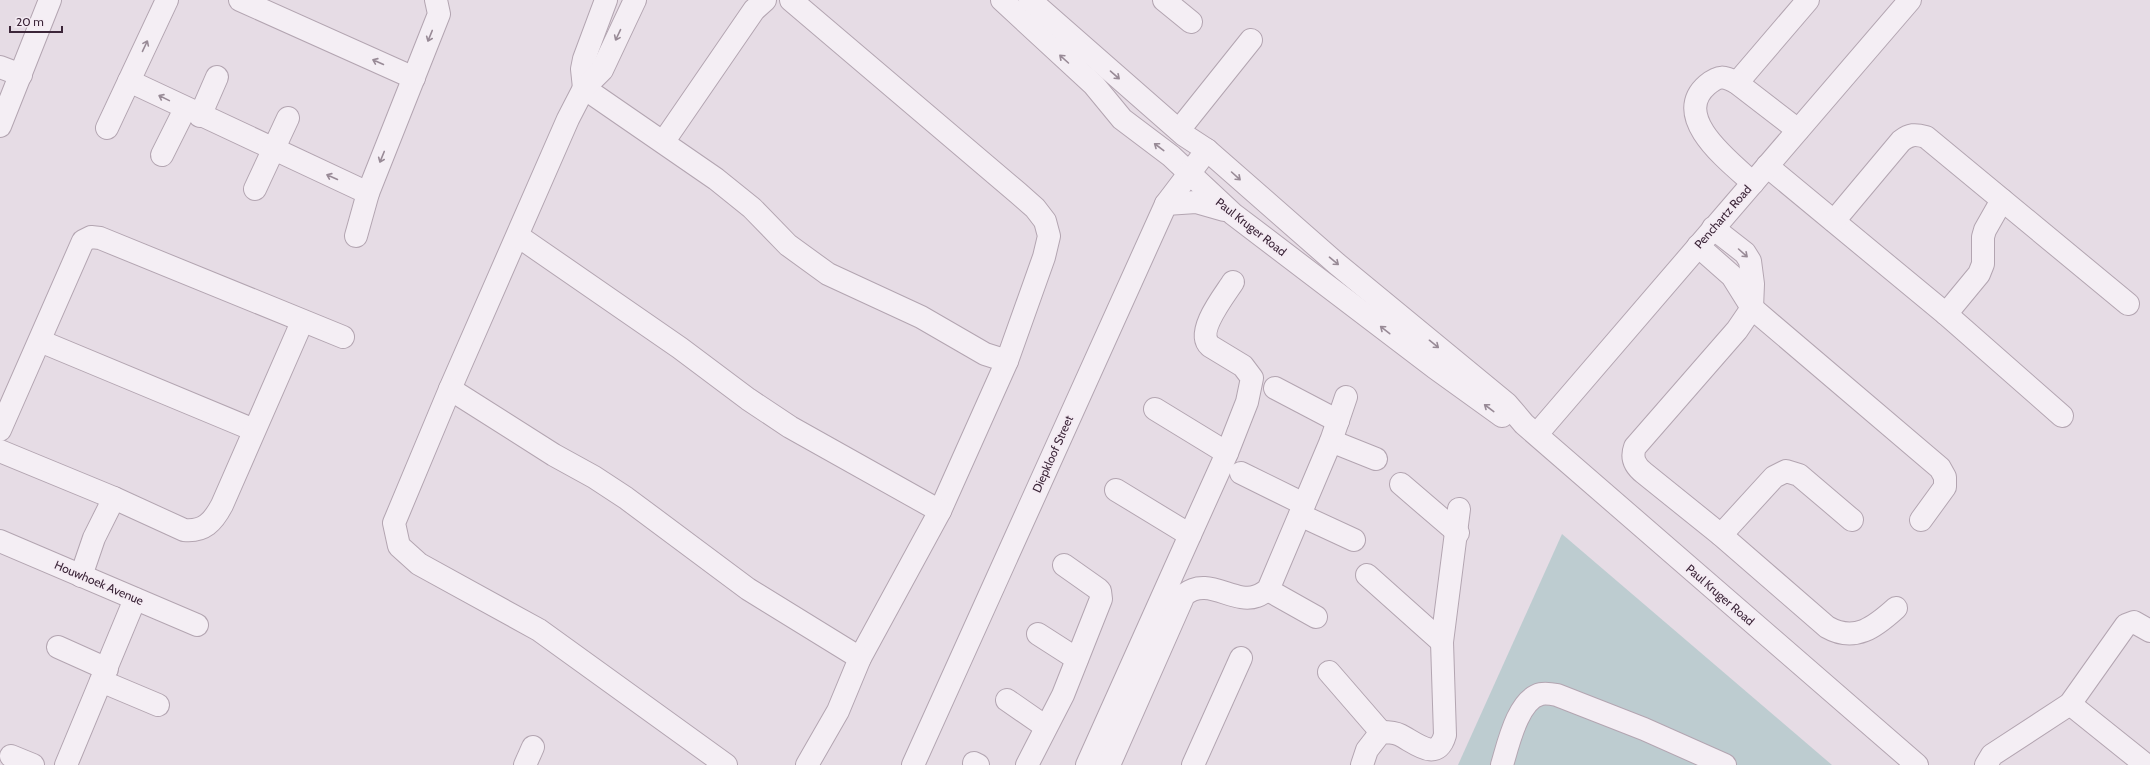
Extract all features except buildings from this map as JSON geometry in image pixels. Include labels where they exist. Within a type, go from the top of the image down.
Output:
[{"type":"street","points":[[0,126],[50,0]]},
{"type":"street","points":[[107,128],[167,0]]},
{"type":"street","points":[[240,0],[414,78]]},
{"type":"street","points":[[356,236],[368,193],[439,14],[436,0]]},
{"type":"street","points":[[584,88],[582,69],[584,59],[606,0]]},
{"type":"street","points":[[635,0],[602,70],[584,88],[450,389],[394,523],[399,546],[419,564],[539,630],[726,765]]},
{"type":"street","points":[[664,141],[754,10],[765,0]]},
{"type":"street","points":[[791,0],[1035,208],[1045,221],[1049,236],[1044,257],[1007,360],[940,511],[860,658],[838,711],[807,765]]},
{"type":"street","name":"Paul Kruger Road","points":[[1002,0],[1094,86],[1122,118],[1171,156],[1187,174],[1233,214],[1498,415],[1531,429]]},
{"type":"street","name":"Paul Kruger Road","points":[[1030,0],[1179,130],[1207,150],[1354,279],[1507,404],[1531,429],[1917,765]]},
{"type":"street","points":[[1164,0],[1191,22]]},
{"type":"street","points":[[1737,83],[1808,0]]},
{"type":"street","name":"Penchartz Road","points":[[1531,429],[1698,246],[1906,1]]},
{"type":"street","points":[[1179,130],[1251,40]]},
{"type":"street","points":[[0,66],[21,75]]},
{"type":"street","points":[[162,155],[217,77]]},
{"type":"street","points":[[1753,183],[1705,134],[1697,121],[1694,113],[1696,103],[1700,94],[1707,85],[1720,78],[1726,77],[1737,83],[1798,130]]},
{"type":"street","points":[[129,81],[273,150],[368,193]]},
{"type":"street","points":[[584,88],[664,141],[716,179],[752,208],[788,245],[828,274],[921,317],[985,354],[1007,360]]},
{"type":"street","points":[[255,189],[288,118]]},
{"type":"street","points":[[1834,222],[1901,141],[1907,136],[1915,134],[1926,137],[2128,304]]},
{"type":"street","name":"Diepkloof Street","points":[[913,765],[1166,204],[1187,174],[1207,150]]},
{"type":"street","points":[[1767,166],[1946,314],[2062,416]]},
{"type":"street","points":[[1946,314],[1979,274],[1983,264],[1983,237],[1985,230],[2002,200]]},
{"type":"street","points":[[1166,204],[1196,202],[1233,214]]},
{"type":"street","points":[[1713,228],[1745,253],[1750,261],[1753,284],[1752,308],[1737,330],[1635,447],[1634,462],[1638,468],[1721,535],[1827,627],[1837,633],[1848,634],[1867,631],[1880,623],[1896,608]]},
{"type":"street","points":[[518,236],[680,348],[748,399],[790,427],[940,511]]},
{"type":"street","points":[[0,430],[83,241],[91,237],[100,238],[302,322],[343,337]]},
{"type":"street","points":[[1698,246],[1735,279],[1752,308],[1940,468],[1945,477],[1945,487],[1921,520]]},
{"type":"street","points":[[1087,765],[1190,535],[1247,402],[1252,378],[1243,366],[1210,346],[1204,337],[1205,331],[1216,308],[1233,282]]},
{"type":"street","points":[[0,451],[114,498],[184,530],[194,531],[205,527],[214,520],[222,505],[302,322]]},
{"type":"street","points":[[40,341],[254,430]]},
{"type":"street","points":[[1275,388],[1376,459]]},
{"type":"street","points":[[450,389],[613,489],[748,589],[860,658]]},
{"type":"street","points":[[1109,765],[1184,595],[1191,589],[1201,587],[1247,597],[1256,597],[1268,590],[1335,431],[1346,397]]},
{"type":"street","points":[[1155,409],[1226,453]]},
{"type":"street","points":[[1721,535],[1774,476],[1786,471],[1799,475],[1852,520]]},
{"type":"street","points":[[1241,473],[1354,540]]},
{"type":"street","points":[[1401,484],[1458,533]]},
{"type":"street","points":[[1116,490],[1190,535]]},
{"type":"street","points":[[81,576],[94,538],[114,498]]},
{"type":"street","points":[[1329,672],[1381,732],[1399,735],[1416,744],[1433,750],[1438,748],[1445,735],[1442,642],[1458,533],[1460,509]]},
{"type":"street","name":"Houwhoek Avenue","points":[[0,541],[197,625]]},
{"type":"street","points":[[1027,765],[1063,694],[1097,611],[1101,595],[1098,589],[1064,566]]},
{"type":"street","points":[[1366,575],[1442,642]]},
{"type":"street","points":[[1268,590],[1316,617]]},
{"type":"street","points":[[66,765],[135,599]]},
{"type":"street","points":[[1986,765],[1992,755],[2070,704],[2126,625],[2134,622],[2150,631]]},
{"type":"street","points":[[1038,634],[1077,659]]},
{"type":"street","points":[[58,648],[158,705]]},
{"type":"street","points":[[1193,765],[1241,658]]},
{"type":"street","points":[[1502,765],[1518,716],[1534,697],[1542,694],[1557,694],[1644,729],[1725,765]]},
{"type":"street","points":[[1007,700],[1046,727]]},
{"type":"street","points":[[2070,704],[2146,765]]},
{"type":"street","points":[[1362,765],[1367,750],[1381,732]]},
{"type":"street","points":[[11,756],[33,765]]},
{"type":"shaded area","points":[[1562,534],[1832,765],[1458,765]]}]
